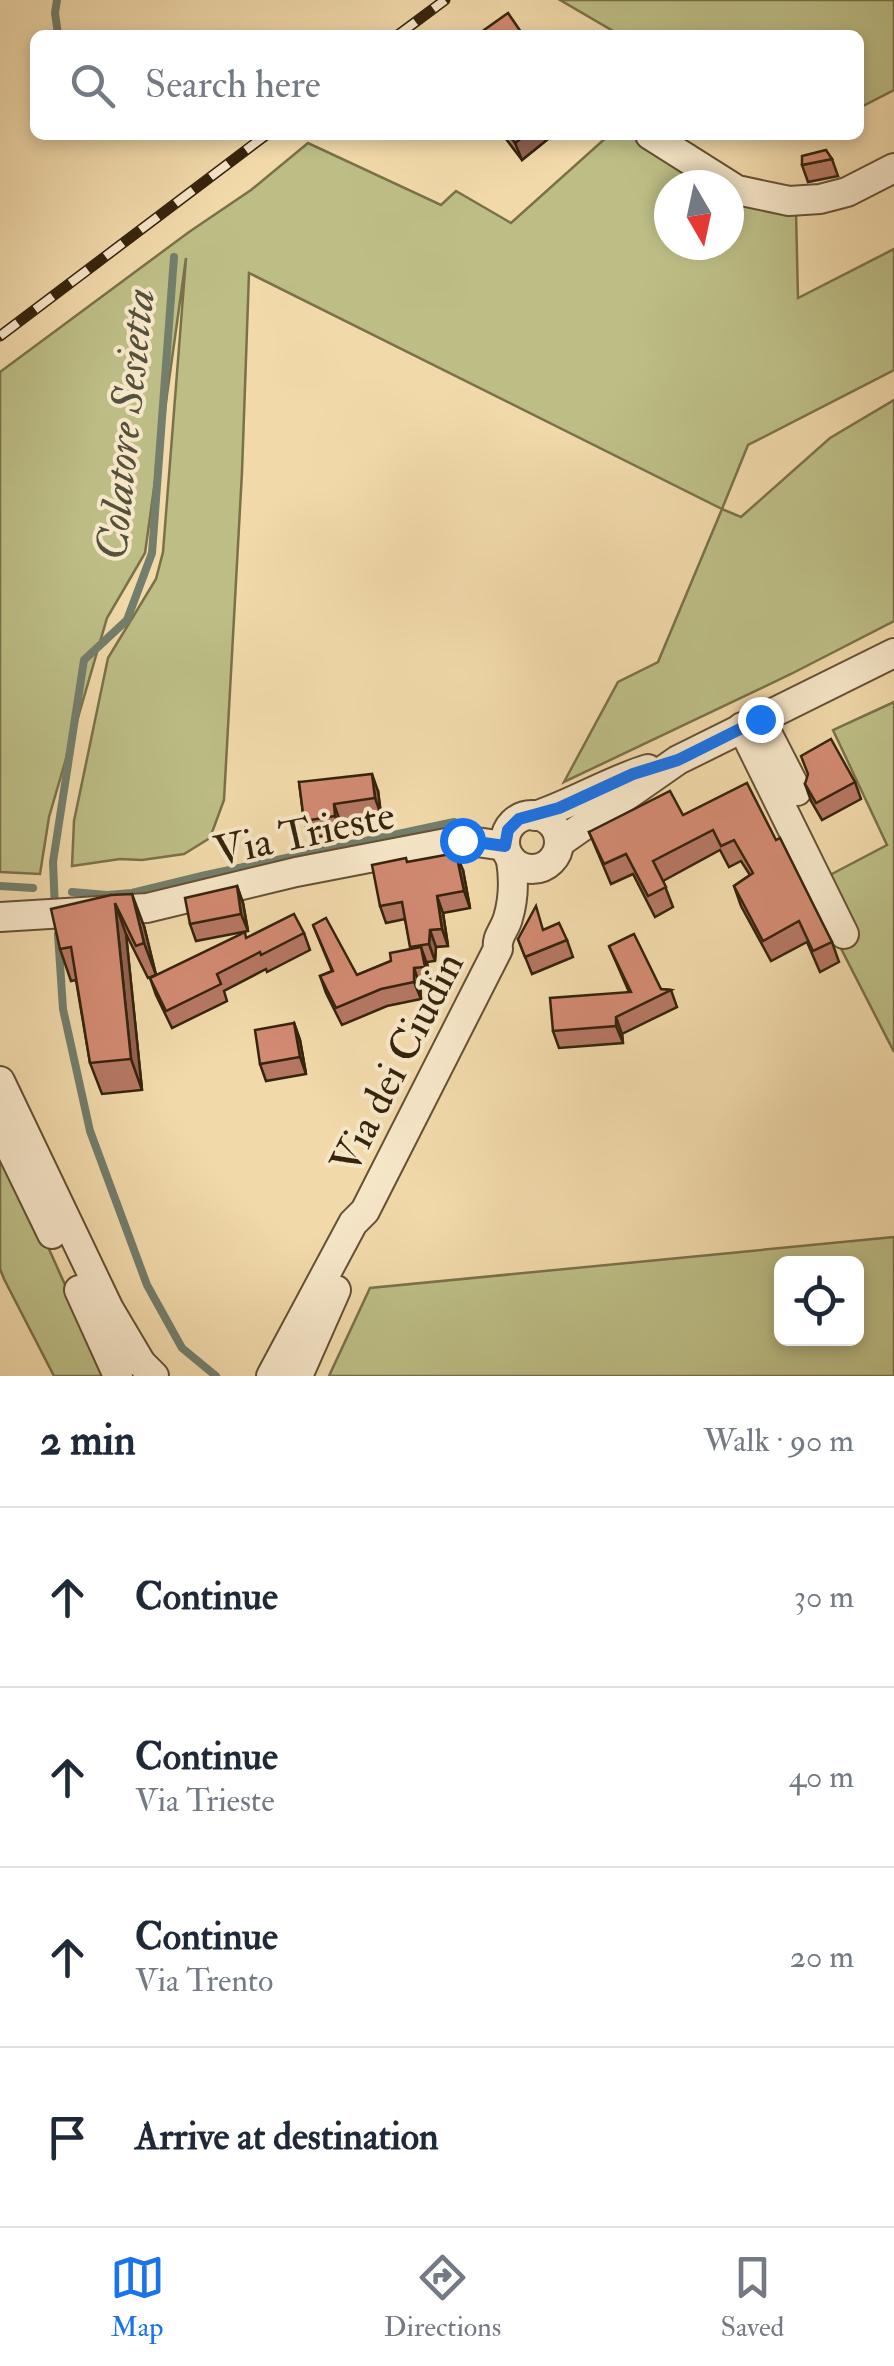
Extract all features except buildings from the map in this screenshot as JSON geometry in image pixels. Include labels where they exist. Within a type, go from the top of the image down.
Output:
[{"type":"street","points":[[658,140],[737,190],[789,202],[847,192],[894,168]]},
{"type":"street","points":[[535,816],[633,774],[678,760],[894,653]]},
{"type":"street","points":[[751,723],[797,791]]},
{"type":"street","points":[[751,723],[844,934]]},
{"type":"street","points":[[553,854],[555,828],[543,818],[527,816],[508,830],[508,853],[532,870],[678,760]]},
{"type":"street","name":"Via Trieste","points":[[0,917],[147,908],[296,872],[462,840],[508,853]]},
{"type":"street","name":"Via dei Ciudin","points":[[271,1376],[353,1223],[365,1211],[498,949],[497,940],[508,920],[514,882],[508,853]]},
{"type":"street","name":"Via dei Ciudin","points":[[498,949],[506,945],[553,854]]},
{"type":"street","points":[[0,1081],[109,1309],[141,1363],[154,1376]]},
{"type":"street","points":[[0,1127],[118,1376]]},
{"type":"street","name":"Via dei Ciudin","points":[[298,1376],[364,1226],[365,1211]]},
{"type":"green space","points":[[560,0],[894,0],[894,90],[864,105],[864,30],[611,30]]},
{"type":"green space","points":[[603,140],[637,140],[684,170],[654,170],[654,260],[744,260],[744,201],[796,212],[798,298],[894,249],[894,370],[748,445],[722,509],[249,273],[224,800],[210,838],[184,854],[72,866],[74,821],[108,658],[156,579],[163,552],[186,258],[145,553],[107,618],[49,817],[40,874],[0,872],[0,372],[251,190],[308,143],[441,205],[456,191],[511,223]]},
{"type":"green space","points":[[894,400],[894,621],[564,782],[618,682],[658,662],[722,509],[741,517],[830,438]]},
{"type":"green space","points":[[894,702],[894,1052],[811,890],[830,875],[887,845],[833,730]]},
{"type":"green space","points":[[0,1140],[106,1376],[54,1376],[4,1279],[0,1269]]},
{"type":"green space","points":[[894,1237],[894,1376],[329,1376],[370,1288]]},
{"type":"waterway","name":"Colatore Sesietta","points":[[57,0],[57,30]]},
{"type":"waterway","name":"Colatore Sesietta","points":[[55,910],[53,862],[84,660],[127,620],[152,553],[174,257]]},
{"type":"waterway","points":[[72,892],[132,893],[454,822]]},
{"type":"waterway","points":[[0,886],[33,888]]},
{"type":"waterway","name":"Colatore Sesietta","points":[[58,934],[63,1009],[90,1131],[147,1285],[182,1348],[216,1376]]},
{"type":"railway","points":[[405,30],[445,0]]},
{"type":"railway","points":[[0,336],[259,140]]},
{"type":"route","points":[[462,840],[505,846],[508,830],[519,819],[559,808],[633,774],[678,760],[760,719]]}]
